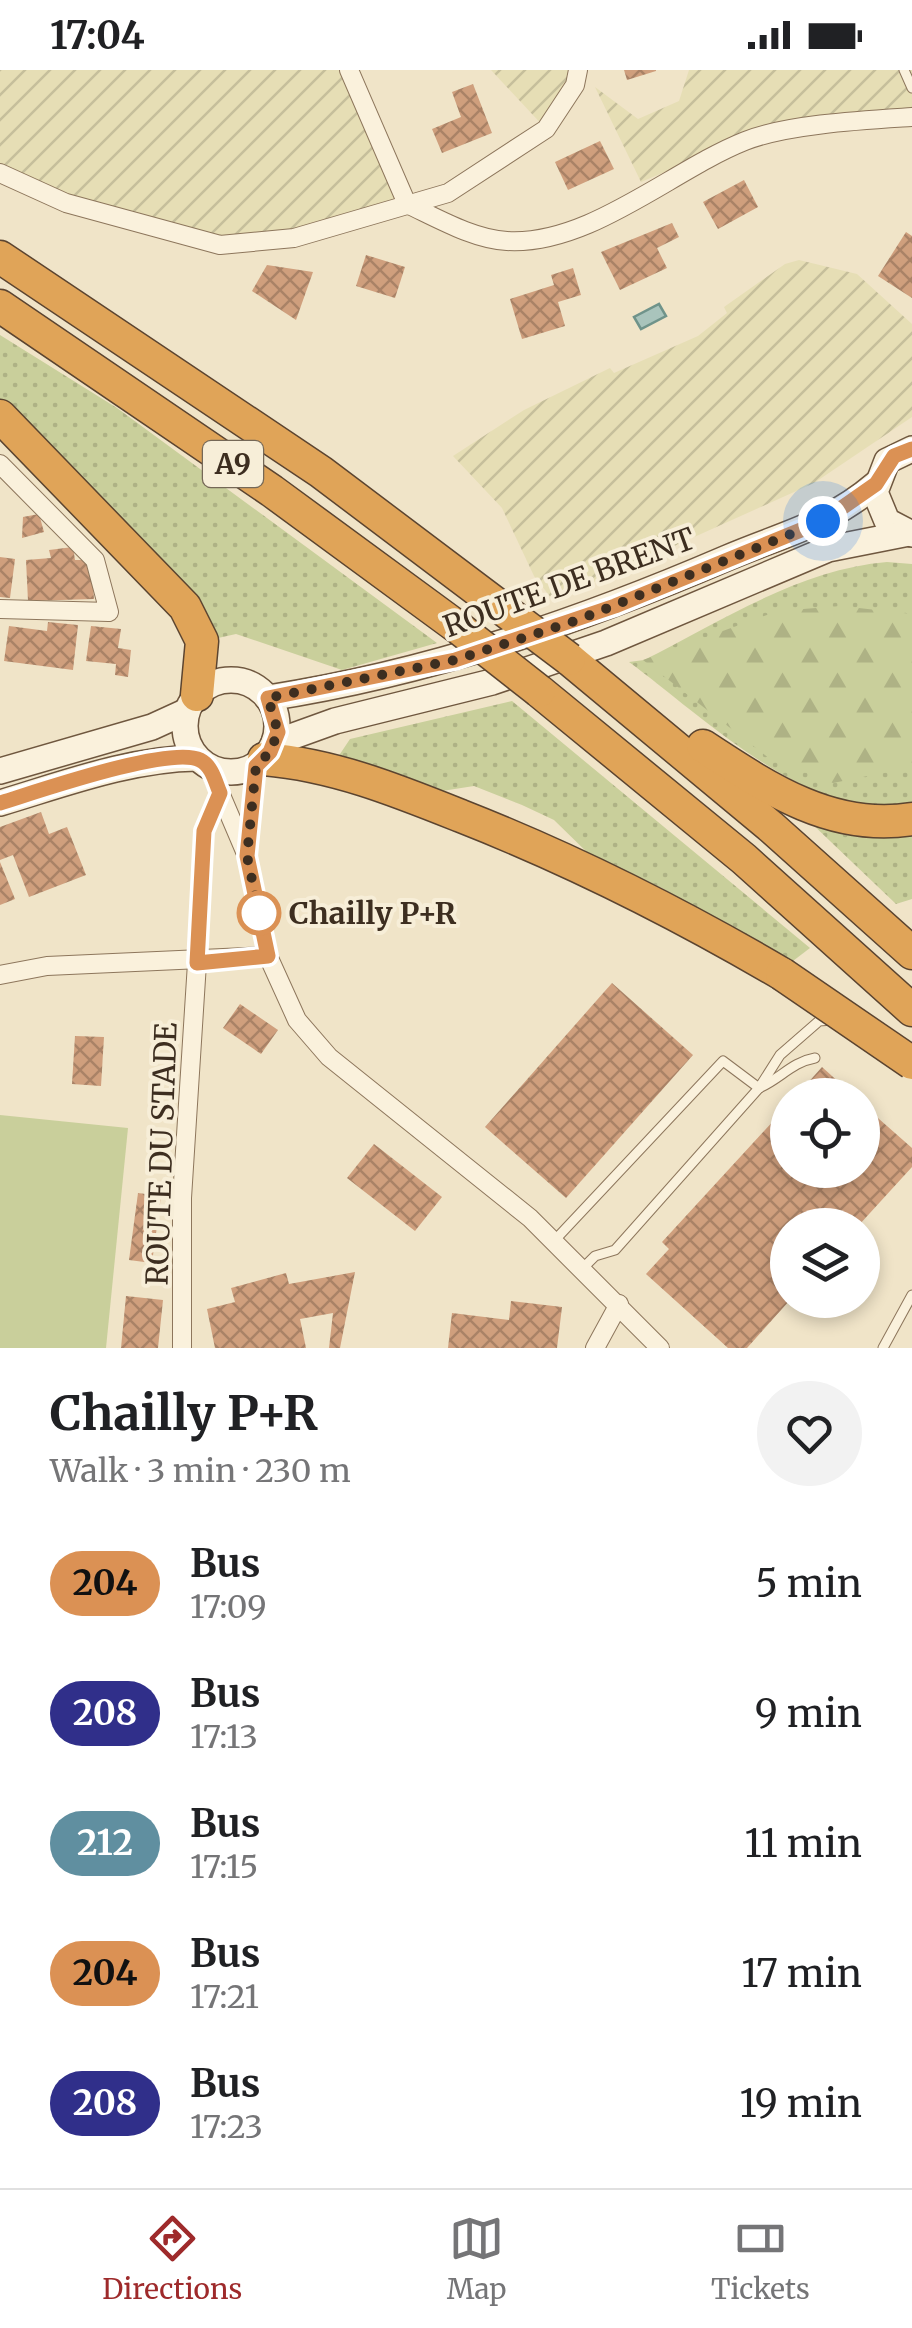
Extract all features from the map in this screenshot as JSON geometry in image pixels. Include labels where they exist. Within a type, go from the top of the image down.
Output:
[{"type":"highway","name":"A9","points":[[0,256],[321,472],[582,668],[851,896],[912,953]]},
{"type":"highway","name":"A9","points":[[0,306],[272,491],[539,690],[823,928],[912,1010]]},
{"type":"highway","points":[[0,416],[185,606],[202,642],[192,703]]},
{"type":"highway","points":[[582,668],[800,804],[864,822],[912,820]]},
{"type":"highway","points":[[265,756],[326,767],[520,839],[672,910],[782,974],[912,1063]]},
{"type":"main road","name":"ROUTE DE BRENT","points":[[268,698],[455,660],[578,620],[823,521],[876,484],[887,461],[912,449]]},
{"type":"main road","points":[[876,484],[882,515],[910,534]]},
{"type":"main road","points":[[0,803],[166,758],[233,772],[335,721],[492,682],[606,642],[828,550],[910,534]]},
{"type":"main road","points":[[0,771],[152,727],[192,703],[216,682],[239,680],[268,698],[277,720],[265,756]]},
{"type":"main road","points":[[192,703],[186,736],[203,763]]},
{"type":"street","points":[[350,70],[407,204],[462,229],[507,241],[566,233],[747,140],[861,120],[912,118]]},
{"type":"street","points":[[0,173],[66,203],[220,245],[294,238],[448,192],[546,129],[575,85],[578,70]]},
{"type":"street","points":[[0,464],[96,560],[109,612],[0,609]]},
{"type":"street","points":[[247,856],[265,756]]},
{"type":"street","points":[[203,763],[247,856],[268,956],[297,1020],[330,1058],[554,1241],[660,1348]]},
{"type":"street","points":[[0,975],[63,965],[197,963],[268,956]]},
{"type":"street","name":"ROUTE DU STADE","points":[[186,1343],[182,1198],[197,963]]},
{"type":"street","points":[[594,1348],[619,1304]]},
{"type":"lane","points":[[904,70],[912,88]]},
{"type":"lane","points":[[197,963],[204,831],[220,793]]},
{"type":"lane","points":[[583,1268],[595,1256],[614,1250],[758,1088],[780,1055],[819,1022],[860,1018],[912,1050]]},
{"type":"lane","points":[[758,1088],[796,1062],[815,1058]]},
{"type":"lane","points":[[554,1241],[723,1061],[758,1088]]},
{"type":"lane","points":[[883,1348],[912,1295]]},
{"type":"shaded area","points":[[0,70],[344,70],[403,210],[222,250],[0,179]]},
{"type":"shaded area","points":[[491,70],[578,70],[546,129]]},
{"type":"shaded area","points":[[689,70],[912,70],[912,122],[758,133],[641,182],[595,87],[638,119],[679,101]]},
{"type":"shaded area","points":[[799,260],[857,274],[912,324],[912,417],[814,483],[590,584],[585,580],[574,585],[575,590],[552,599],[534,576],[502,508],[453,456],[524,410],[610,368],[614,373],[698,336],[727,313],[724,307],[785,264]]},
{"type":"green space","points":[[0,335],[117,408],[437,643],[342,670],[236,634],[218,638],[200,599],[0,401]]},
{"type":"green space","points":[[887,562],[912,564],[912,803],[875,806],[837,799],[799,783],[725,737],[629,662],[644,660],[792,586],[823,575]]},
{"type":"green space","points":[[841,606],[912,614],[912,767],[833,783],[770,759],[643,660],[778,611]]},
{"type":"green space","points":[[512,701],[810,948],[789,964],[662,888],[596,861],[554,820],[522,805],[474,786],[429,793],[336,760],[350,739]]},
{"type":"green space","points":[[808,820],[912,833],[912,899],[896,904]]},
{"type":"green space","points":[[0,1115],[128,1128],[106,1348],[0,1348]]},
{"type":"water","points":[[659,304],[666,316],[641,329],[634,317]]},
{"type":"building","points":[[624,70],[656,70],[656,71],[627,80]]},
{"type":"building","points":[[473,84],[492,133],[442,153],[432,129],[461,117],[452,92]]},
{"type":"building","points":[[600,141],[614,169],[568,190],[555,162]]},
{"type":"building","points":[[744,180],[758,207],[718,229],[703,202]]},
{"type":"building","points":[[672,223],[679,237],[657,248],[667,268],[620,290],[601,252]]},
{"type":"building","points":[[906,232],[912,236],[912,298],[878,276]]},
{"type":"building","points":[[366,255],[405,267],[395,298],[356,286]]},
{"type":"building","points":[[267,265],[313,272],[296,320],[252,291]]},
{"type":"building","points":[[573,268],[581,295],[558,302],[565,326],[522,339],[510,299],[554,285],[551,275]]},
{"type":"building","points":[[39,514],[44,532],[22,538],[23,517]]},
{"type":"building","points":[[73,547],[75,560],[91,560],[94,599],[28,601],[26,560],[51,558],[49,550]]},
{"type":"building","points":[[0,557],[15,559],[10,598],[0,597]]},
{"type":"building","points":[[48,622],[78,625],[73,670],[4,661],[9,626],[47,631]]},
{"type":"building","points":[[91,626],[121,629],[118,648],[131,650],[128,677],[115,675],[116,664],[86,661]]},
{"type":"building","points":[[41,812],[49,834],[67,827],[86,875],[29,897],[13,855],[0,860],[0,827]]},
{"type":"building","points":[[0,862],[15,899],[0,905]]},
{"type":"building","points":[[612,983],[693,1055],[566,1198],[485,1127]]},
{"type":"building","points":[[240,1004],[278,1030],[261,1054],[223,1028]]},
{"type":"building","points":[[75,1036],[104,1037],[101,1086],[72,1084]]},
{"type":"building","points":[[822,1067],[834,1078],[812,1078]]},
{"type":"building","points":[[880,1120],[912,1148],[912,1167],[875,1208],[770,1208],[770,1318],[774,1318],[747,1348],[728,1348],[646,1274],[669,1249],[662,1242],[770,1125],[770,1188],[880,1188]]},
{"type":"building","points":[[374,1144],[442,1197],[415,1231],[347,1178]]},
{"type":"building","points":[[138,1193],[161,1196],[152,1263],[129,1260]]},
{"type":"building","points":[[355,1272],[340,1348],[329,1348],[333,1313],[300,1319],[306,1348],[215,1348],[207,1309],[235,1302],[231,1288],[286,1273],[289,1284]]},
{"type":"building","points":[[126,1296],[163,1300],[158,1348],[121,1348]]},
{"type":"building","points":[[511,1301],[562,1307],[557,1348],[448,1348],[452,1313],[509,1320]]},
{"type":"bus line","name":"204","points":[[0,803],[118,768],[166,758],[197,758],[209,768],[220,793],[204,831],[197,963],[268,956],[247,856],[256,766],[270,752],[278,732],[268,698],[455,660],[615,606],[823,521],[850,506],[876,484],[887,461],[912,449]]},
{"type":"place","name":"Chailly P+R","points":[[259,913]]},
{"type":"route","points":[[259,913],[247,856],[256,766],[270,752],[278,732],[268,698],[455,660],[578,620],[823,521]]}]
